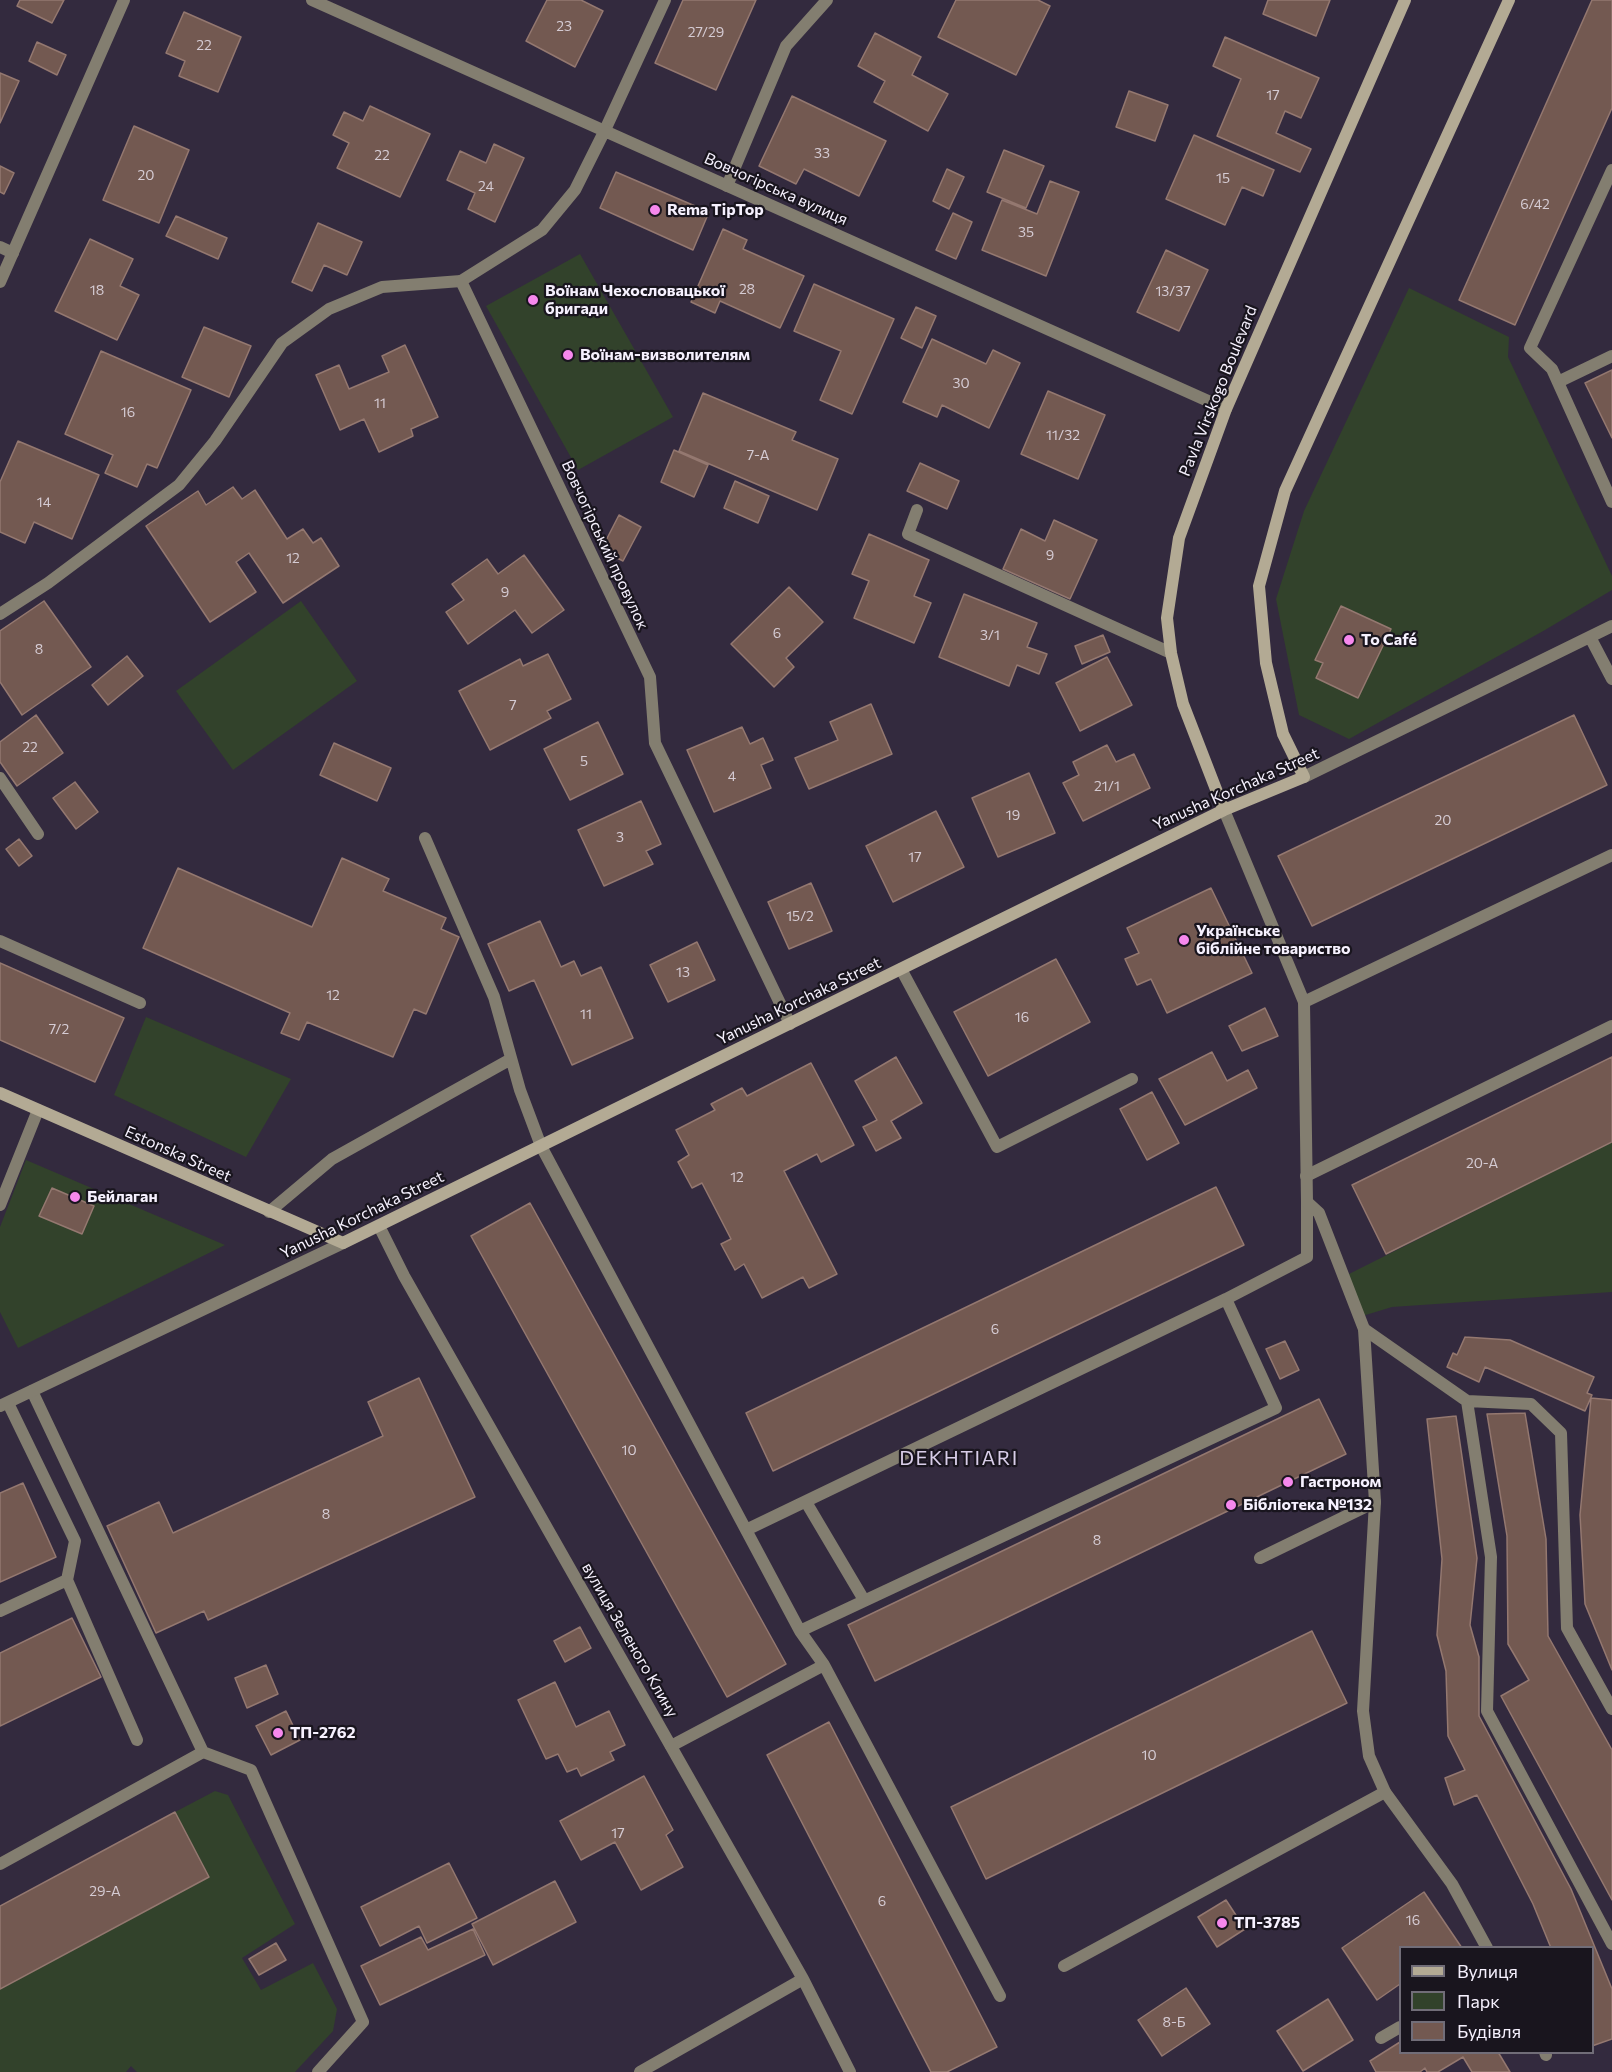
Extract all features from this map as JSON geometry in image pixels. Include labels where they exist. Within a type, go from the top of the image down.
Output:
[{"type":"street","points":[[0,282],[124,0]]},
{"type":"street","name":"Вовчогірська вулиця","points":[[312,0],[1226,409]]},
{"type":"street","points":[[0,614],[48,583],[179,485],[215,441],[282,343],[319,315],[382,286],[461,281],[542,230],[575,190],[665,0]]},
{"type":"street","points":[[727,186],[786,46],[827,0]]},
{"type":"street","name":"Pavla Virskogo Boulevard","points":[[1224,810],[1207,773],[1183,704],[1171,653],[1167,618],[1179,538],[1226,409],[1405,0]]},
{"type":"street","points":[[1304,777],[1283,734],[1268,673],[1259,586],[1286,491],[1509,0]]},
{"type":"street","points":[[1612,170],[1530,348],[1552,369],[1612,502]]},
{"type":"street","points":[[0,247],[13,253]]},
{"type":"street","name":"Вовчогірський провулок","points":[[461,281],[650,677],[655,743],[789,1024]]},
{"type":"street","points":[[1558,382],[1612,356]]},
{"type":"street","points":[[917,510],[908,534],[1171,653]]},
{"type":"street","name":"Yanusha Korchaka Street","points":[[4,1405],[379,1226],[1224,810],[1304,777],[1612,626]]},
{"type":"street","points":[[1590,637],[1612,679]]},
{"type":"street","points":[[0,777],[38,834]]},
{"type":"street","points":[[746,1530],[1226,1299],[1307,1257],[1304,1002],[1224,810]]},
{"type":"street","points":[[425,838],[494,998],[511,1059],[541,1146],[800,1630],[824,1665],[1000,1996]]},
{"type":"street","points":[[1304,1002],[1612,855]]},
{"type":"street","points":[[0,941],[140,1004]]},
{"type":"street","points":[[901,969],[997,1147],[1132,1079]]},
{"type":"street","points":[[1306,1176],[1612,1026]]},
{"type":"street","points":[[269,1212],[332,1159],[511,1059]]},
{"type":"street","name":"Estonska Street","points":[[0,1093],[343,1243]]},
{"type":"street","points":[[0,1205],[38,1110]]},
{"type":"street","points":[[1307,1202],[1319,1213],[1364,1329],[1375,1502],[1363,1711],[1369,1756],[1385,1792],[1452,1884],[1486,1946]]},
{"type":"street","name":"вулиця Зеленого Клину","points":[[379,1226],[404,1276],[803,1979],[850,2072]]},
{"type":"street","points":[[800,1630],[1276,1408],[1226,1299]]},
{"type":"street","points":[[1364,1329],[1467,1401],[1531,1404],[1562,1433],[1567,1628],[1612,1709]]},
{"type":"street","points":[[32,1391],[203,1752],[252,1770],[363,2022],[318,2072]]},
{"type":"street","points":[[1467,1401],[1491,1557],[1487,1711],[1612,1944]]},
{"type":"street","points":[[4,1405],[75,1541],[67,1580],[137,1740]]},
{"type":"street","points":[[806,1502],[864,1600]]},
{"type":"street","points":[[1260,1558],[1375,1502]]},
{"type":"street","points":[[0,1611],[67,1580]]},
{"type":"street","points":[[670,1746],[824,1665]]},
{"type":"street","points":[[0,1864],[203,1752]]},
{"type":"street","points":[[1064,1966],[1385,1792]]},
{"type":"street","points":[[640,2072],[803,1979]]},
{"type":"street","points":[[1381,2038],[1399,2027]]},
{"type":"green space","points":[[580,254],[673,417],[578,470],[486,306]]},
{"type":"green space","points":[[1409,288],[1509,337],[1508,357],[1612,576],[1612,590],[1349,739],[1299,715],[1276,599],[1304,511]]},
{"type":"green space","points":[[301,601],[357,681],[233,770],[176,691]]},
{"type":"green space","points":[[146,1017],[291,1079],[246,1157],[114,1095]]},
{"type":"green space","points":[[1612,1142],[1612,1292],[1392,1307],[1359,1317],[1345,1276]]},
{"type":"green space","points":[[26,1160],[225,1245],[18,1348],[0,1312],[0,1227]]},
{"type":"green space","points":[[215,1791],[228,1795],[295,1924],[242,1958],[261,1990],[313,1963],[337,2009],[333,2031],[295,2072],[137,2072],[131,2066],[126,2072],[0,2072],[0,1989],[209,1877],[175,1812]]},
{"type":"building","points":[[20,0],[64,0],[52,23],[17,6]]},
{"type":"building","points":[[547,0],[581,0],[603,11],[575,67],[526,41]]},
{"type":"building","points":[[683,0],[756,0],[716,90],[655,63]]},
{"type":"building","points":[[956,0],[1038,0],[1050,6],[1016,75],[938,37]]},
{"type":"building","points":[[1268,0],[1330,0],[1316,36],[1263,14]]},
{"type":"building","points":[[1592,0],[1612,0],[1612,108],[1515,325],[1459,300]]},
{"type":"building","points":[[184,12],[241,37],[218,92],[179,76],[185,61],[166,53]]},
{"type":"building","points":[[875,33],[921,57],[912,75],[948,94],[928,131],[874,102],[885,81],[858,66]]},
{"type":"building","points":[[1225,37],[1319,78],[1301,118],[1285,111],[1276,133],[1311,149],[1300,172],[1217,136],[1241,79],[1213,66]]},
{"type":"building","points":[[37,42],[66,55],[57,75],[29,61]]},
{"type":"building","points":[[0,73],[19,81],[0,123]]},
{"type":"building","points":[[1129,91],[1168,105],[1155,141],[1116,127]]},
{"type":"building","points":[[792,96],[886,141],[859,196],[804,169],[796,184],[759,166]]},
{"type":"building","points":[[370,106],[430,134],[400,197],[337,168],[349,143],[333,135],[344,112],[363,121]]},
{"type":"building","points":[[134,126],[189,150],[159,223],[103,200]]},
{"type":"building","points":[[1194,135],[1274,170],[1263,196],[1242,187],[1225,225],[1166,199]]},
{"type":"building","points":[[494,144],[524,158],[495,222],[468,209],[475,193],[447,180],[460,151],[486,163]]},
{"type":"building","points":[[1004,150],[1044,166],[1026,208],[987,192]]},
{"type":"building","points":[[0,166],[14,173],[4,194],[0,192]]},
{"type":"building","points":[[947,169],[964,177],[949,209],[933,201]]},
{"type":"building","name":"Rema TipTop","points":[[616,172],[709,212],[693,250],[600,208]]},
{"type":"building","points":[[1050,181],[1079,192],[1046,276],[982,250],[1002,200],[1037,214]]},
{"type":"building","points":[[953,213],[972,222],[956,259],[936,250]]},
{"type":"building","points":[[176,216],[227,238],[218,259],[166,236]]},
{"type":"building","points":[[318,223],[362,242],[347,275],[324,265],[312,291],[292,282]]},
{"type":"building","points":[[723,229],[747,240],[743,249],[804,276],[780,328],[720,301],[715,313],[691,302]]},
{"type":"building","points":[[90,239],[133,259],[120,286],[139,295],[117,340],[55,311]]},
{"type":"building","points":[[1166,250],[1208,270],[1179,331],[1137,312]]},
{"type":"building","points":[[814,284],[894,319],[852,414],[820,400],[841,351],[794,331]]},
{"type":"building","points":[[916,307],[936,316],[922,348],[901,338]]},
{"type":"building","points":[[204,327],[251,346],[229,397],[182,377]]},
{"type":"building","points":[[932,339],[986,364],[993,350],[1020,363],[989,428],[942,405],[937,417],[903,402]]},
{"type":"building","points":[[405,345],[438,417],[411,429],[413,436],[379,452],[364,419],[340,430],[316,375],[339,365],[349,389],[389,372],[382,356]]},
{"type":"building","points":[[101,351],[191,390],[157,468],[147,464],[137,487],[105,473],[113,455],[65,434]]},
{"type":"building","points":[[1612,370],[1612,438],[1585,383]]},
{"type":"building","points":[[1048,391],[1105,415],[1078,479],[1021,454]]},
{"type":"building","points":[[703,393],[796,432],[792,440],[838,459],[817,510],[679,451]]},
{"type":"building","points":[[18,441],[99,475],[72,539],[34,522],[25,543],[0,532],[0,482]]},
{"type":"building","points":[[674,450],[708,465],[694,497],[661,482]]},
{"type":"building","points":[[920,463],[959,481],[947,509],[907,491]]},
{"type":"building","points":[[735,481],[769,496],[758,523],[724,508]]},
{"type":"building","points":[[233,487],[242,499],[255,490],[287,539],[303,529],[313,543],[321,538],[339,566],[283,603],[249,553],[236,562],[256,592],[210,622],[146,526],[198,491],[206,505]]},
{"type":"building","points":[[619,515],[641,527],[623,561],[601,550]]},
{"type":"building","points":[[1054,520],[1097,540],[1070,599],[1003,569],[1021,529],[1045,541]]},
{"type":"building","points":[[869,534],[929,560],[914,596],[931,603],[914,643],[854,618],[869,581],[852,574]]},
{"type":"building","points":[[524,555],[564,610],[532,633],[515,610],[468,644],[446,612],[464,600],[452,584],[487,559],[498,574]]},
{"type":"building","points":[[789,587],[823,622],[786,658],[794,667],[774,687],[731,644]]},
{"type":"building","points":[[964,594],[1037,623],[1027,647],[1047,654],[1039,674],[1017,665],[1009,686],[939,657]]},
{"type":"building","points":[[44,601],[91,667],[22,715],[0,682],[0,631]]},
{"type":"building","points":[[1341,606],[1391,629],[1358,698],[1316,678],[1323,663],[1315,660]]},
{"type":"building","points":[[1103,635],[1110,652],[1082,664],[1075,646]]},
{"type":"building","points":[[548,654],[571,699],[547,711],[551,718],[490,750],[459,691],[520,659],[523,666]]},
{"type":"building","points":[[127,656],[143,676],[108,705],[92,685]]},
{"type":"building","points":[[1107,657],[1132,705],[1080,731],[1056,683]]},
{"type":"building","points":[[871,704],[892,754],[809,789],[795,758],[838,740],[830,722]]},
{"type":"building","points":[[36,715],[63,753],[17,786],[0,762],[0,742]]},
{"type":"building","points":[[1574,715],[1607,785],[1312,926],[1278,856]]},
{"type":"building","points":[[598,722],[623,774],[570,800],[544,749]]},
{"type":"building","points":[[742,727],[750,744],[763,738],[773,760],[761,765],[771,788],[714,812],[687,750]]},
{"type":"building","points":[[334,743],[391,768],[377,801],[320,775]]},
{"type":"building","points":[[1107,745],[1116,762],[1134,754],[1150,788],[1083,821],[1063,783],[1079,775],[1073,762]]},
{"type":"building","points":[[1029,773],[1055,833],[998,857],[972,798]]},
{"type":"building","points":[[75,782],[98,812],[76,829],[53,798]]},
{"type":"building","points":[[641,801],[661,844],[646,851],[653,864],[604,886],[578,830]]},
{"type":"building","points":[[936,811],[964,867],[893,902],[866,846]]},
{"type":"building","points":[[19,839],[32,856],[19,866],[6,849]]},
{"type":"building","points":[[342,858],[389,879],[383,891],[446,918],[441,929],[459,937],[426,1014],[414,1009],[393,1057],[307,1022],[299,1040],[281,1033],[290,1013],[143,948],[178,868],[312,927]]},
{"type":"building","points":[[811,883],[832,931],[789,949],[768,902]]},
{"type":"building","name":"Українське біблійне товариство","points":[[1211,888],[1252,973],[1167,1013],[1151,979],[1137,985],[1125,959],[1139,953],[1127,928]]},
{"type":"building","points":[[540,921],[561,967],[574,961],[581,976],[601,967],[633,1038],[572,1065],[534,980],[509,991],[488,944]]},
{"type":"building","points":[[697,942],[715,980],[668,1002],[650,965]]},
{"type":"building","points":[[1056,959],[1090,1022],[988,1076],[954,1012]]},
{"type":"building","points":[[0,963],[124,1018],[95,1082],[0,1040]]},
{"type":"building","points":[[1265,1008],[1278,1036],[1242,1051],[1229,1026]]},
{"type":"building","points":[[1212,1052],[1227,1081],[1248,1070],[1257,1088],[1185,1125],[1159,1079]]},
{"type":"building","points":[[896,1057],[922,1103],[891,1121],[901,1138],[876,1151],[863,1127],[877,1120],[855,1081]]},
{"type":"building","points":[[1612,1057],[1612,1142],[1386,1254],[1352,1185]]},
{"type":"building","points":[[811,1063],[854,1145],[821,1162],[817,1154],[784,1171],[837,1274],[809,1288],[803,1277],[762,1298],[744,1264],[735,1270],[721,1244],[731,1239],[702,1183],[692,1188],[678,1162],[689,1155],[676,1130],[715,1110],[711,1104],[742,1088],[747,1096]]},
{"type":"building","points":[[1152,1092],[1179,1143],[1147,1160],[1120,1109]]},
{"type":"building","points":[[1216,1187],[1244,1245],[773,1471],[746,1413]]},
{"type":"building","points":[[52,1188],[94,1206],[82,1234],[39,1216]]},
{"type":"building","points":[[530,1203],[786,1664],[727,1697],[471,1236]]},
{"type":"building","points":[[1465,1337],[1510,1340],[1594,1377],[1587,1393],[1592,1395],[1585,1411],[1485,1367],[1479,1382],[1447,1367],[1453,1353],[1457,1355]]},
{"type":"building","points":[[1285,1341],[1299,1370],[1280,1379],[1266,1349]]},
{"type":"building","points":[[419,1378],[475,1497],[208,1620],[204,1611],[156,1633],[107,1526],[159,1502],[173,1533],[383,1436],[368,1402]]},
{"type":"building","points":[[1591,1398],[1612,1400],[1612,1670],[1585,1604],[1580,1515]]},
{"type":"building","points":[[1319,1399],[1346,1454],[875,1681],[848,1625]]},
{"type":"building","points":[[1525,1413],[1546,1539],[1548,1636],[1612,1750],[1612,1900],[1501,1696],[1529,1680],[1508,1644],[1507,1536],[1487,1414]]},
{"type":"building","points":[[1456,1416],[1477,1558],[1470,1625],[1479,1657],[1479,1716],[1571,1889],[1612,1989],[1612,2039],[1594,2045],[1594,1946],[1550,1946],[1533,1904],[1477,1795],[1454,1805],[1445,1778],[1465,1770],[1448,1736],[1446,1671],[1437,1635],[1442,1559],[1427,1419]]},
{"type":"building","points":[[23,1483],[56,1557],[0,1582],[0,1493]]},
{"type":"building","points":[[72,1618],[101,1677],[0,1726],[0,1653]]},
{"type":"building","points":[[580,1627],[591,1648],[565,1662],[554,1641]]},
{"type":"building","points":[[1312,1631],[1347,1703],[986,1879],[951,1807]]},
{"type":"building","points":[[266,1665],[278,1694],[247,1708],[235,1678]]},
{"type":"building","points":[[555,1682],[576,1727],[609,1711],[625,1745],[610,1752],[614,1760],[581,1776],[577,1768],[567,1772],[558,1754],[546,1759],[518,1700]]},
{"type":"building","name":"ТП-2762","points":[[286,1711],[300,1740],[271,1755],[256,1726]]},
{"type":"building","points":[[829,1722],[997,2047],[947,2072],[931,2072],[767,1755]]},
{"type":"building","points":[[644,1776],[673,1830],[666,1835],[683,1867],[641,1890],[615,1842],[581,1860],[560,1821]]},
{"type":"building","points":[[175,1812],[209,1877],[0,1989],[0,1906]]},
{"type":"building","points":[[449,1863],[477,1918],[427,1943],[419,1926],[380,1946],[361,1907]]},
{"type":"building","points":[[555,1881],[576,1922],[493,1965],[472,1924]]},
{"type":"building","points":[[1424,1892],[1461,1946],[1399,1946],[1399,1985],[1377,2000],[1342,1948]]},
{"type":"building","name":"ТП-3785","points":[[1226,1900],[1245,1929],[1217,1947],[1198,1917]]},
{"type":"building","points":[[473,1929],[485,1955],[380,2005],[361,1966],[421,1937],[428,1950]]},
{"type":"building","points":[[276,1943],[286,1960],[259,1975],[249,1959]]},
{"type":"building","points":[[1186,1988],[1210,2024],[1162,2056],[1138,2020]]},
{"type":"building","points":[[1328,1999],[1353,2040],[1303,2071],[1277,2031]]},
{"type":"building","points":[[1399,2043],[1399,2054],[1499,2054],[1510,2072],[1472,2072],[1463,2057],[1438,2072],[1427,2072],[1425,2068],[1420,2072],[1376,2072],[1370,2061]]},
{"type":"place","name":"Rema TipTop","points":[[655,210]]},
{"type":"place","name":"Воїнам Чехословацької бригади","points":[[533,300]]},
{"type":"place","name":"Воїнам-визволителям","points":[[568,355]]},
{"type":"place","name":"To Café","points":[[1349,640]]},
{"type":"place","name":"Українське біблійне товариство","points":[[1184,940]]},
{"type":"place","name":"Бейлаган","points":[[75,1197]]},
{"type":"place","name":"Гастроном","points":[[1288,1482]]},
{"type":"place","name":"Бібліотека №132","points":[[1231,1505]]},
{"type":"place","name":"ТП-2762","points":[[278,1733]]},
{"type":"place","name":"ТП-3785","points":[[1222,1923]]},
{"type":"district","name":"DEKHTIARI","points":[[959,1458]]}]
